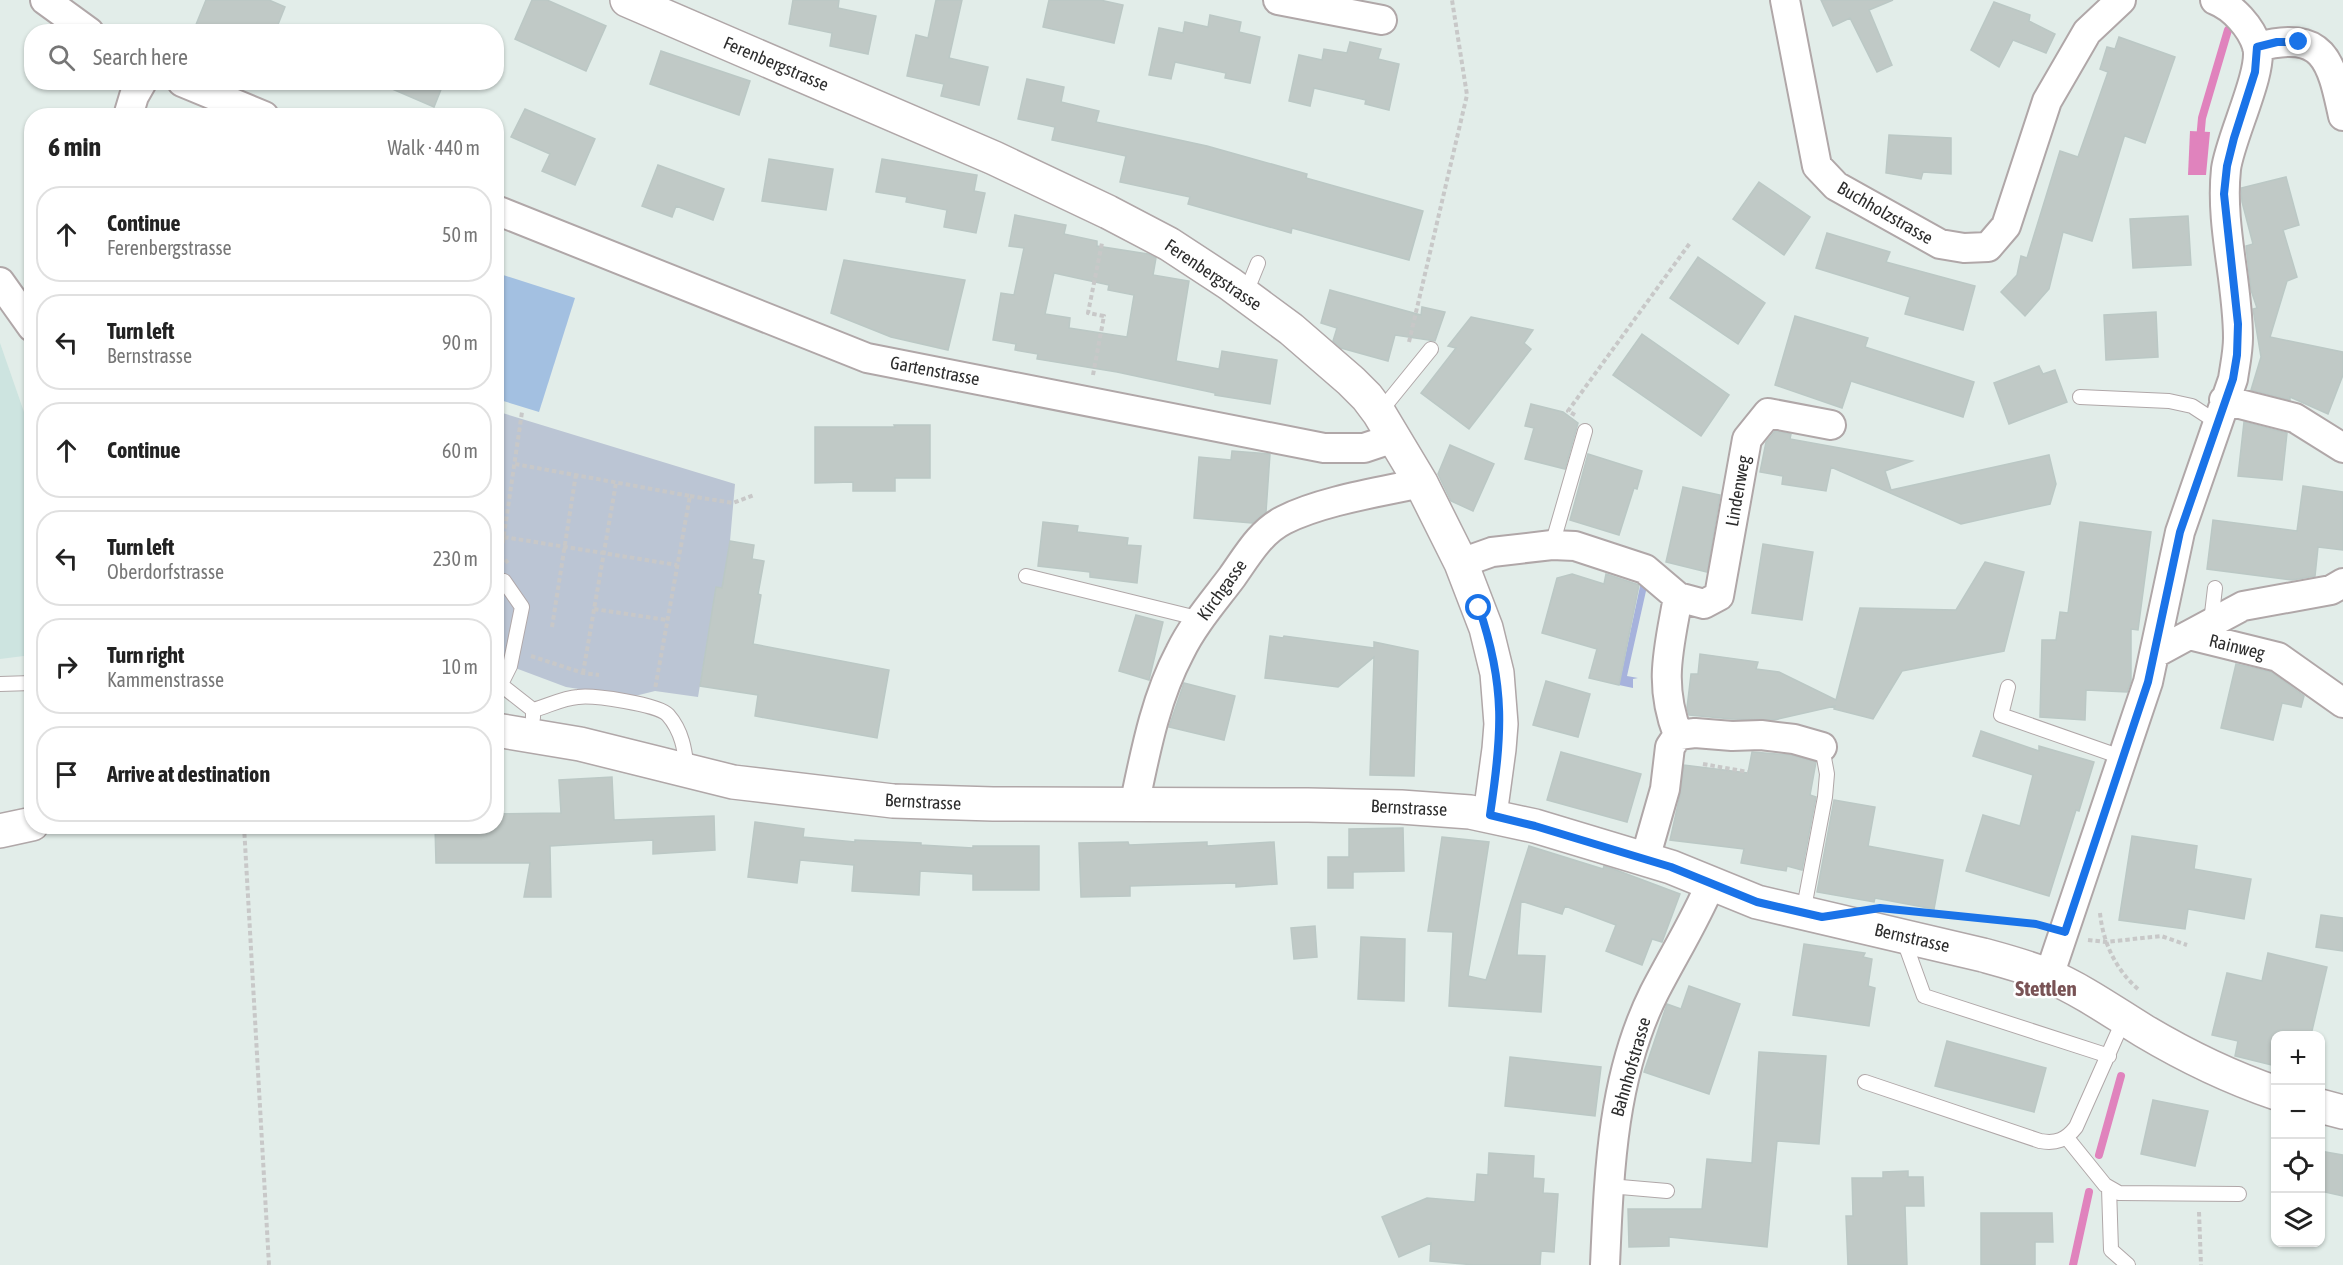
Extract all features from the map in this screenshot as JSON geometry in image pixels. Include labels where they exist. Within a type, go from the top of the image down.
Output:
[{"type":"main road","name":"Ferenbergstrasse","points":[[627,0],[994,158],[1108,212],[1169,244],[1291,329],[1351,381],[1367,397],[1421,483],[1461,563],[1488,636],[1499,689],[1499,749],[1490,815]]},
{"type":"main road","name":"Bernstrasse","points":[[504,728],[532,722],[580,744],[733,782],[893,801],[1134,806],[1401,807],[1490,815],[1645,859],[1757,902],[1983,955],[2132,1005],[2217,1070],[2271,1091]]},
{"type":"main road","points":[[0,831],[24,826]]},
{"type":"main road","points":[[2325,1107],[2343,1112]]},
{"type":"street","points":[[45,0],[78,24]]},
{"type":"street","points":[[1278,0],[1382,20]]},
{"type":"street","name":"Buchholzstrasse","points":[[1785,0],[1817,166],[1836,186],[1940,244],[1964,249],[1988,247],[2006,226],[2047,101],[2087,32],[2121,0]]},
{"type":"street","points":[[2049,976],[2148,682],[2180,532],[2233,379],[2238,341],[2226,220],[2226,176],[2234,138],[2255,72],[2257,47],[2251,31],[2241,19],[2214,0]]},
{"type":"street","points":[[2257,47],[2277,42],[2299,42],[2315,48],[2327,60],[2334,76],[2343,116]]},
{"type":"street","points":[[130,108],[137,90]]},
{"type":"street","points":[[201,90],[245,108]]},
{"type":"street","name":"Gartenstrasse","points":[[504,213],[867,358],[1029,388],[1088,403],[1195,421],[1324,447],[1364,448],[1386,426]]},
{"type":"street","points":[[0,282],[24,316]]},
{"type":"street","points":[[2221,411],[2295,418],[2343,448]]},
{"type":"street","name":"Lindenweg","points":[[1461,563],[1492,552],[1552,545],[1575,546],[1645,569],[1678,597],[1704,604],[1719,596],[1747,439],[1768,413],[1831,425]]},
{"type":"street","name":"Kirchgasse","points":[[1134,806],[1148,742],[1168,677],[1179,652],[1258,540],[1283,520],[1353,498],[1421,483]]},
{"type":"street","name":"Rainweg","points":[[2154,654],[2243,606],[2331,590],[2343,583]]},
{"type":"street","points":[[1678,597],[1666,664],[1669,711],[1678,735]]},
{"type":"street","name":"Rainweg","points":[[2200,629],[2278,657],[2343,703]]},
{"type":"street","points":[[1645,859],[1665,789],[1670,747],[1678,735],[1695,733],[1732,736],[1761,735],[1794,739],[1822,747]]},
{"type":"street","name":"Bahnhofstrasse","points":[[1605,1265],[1612,1138],[1622,1086],[1654,994],[1695,920],[1711,883]]},
{"type":"lane","points":[[1245,295],[1258,263]]},
{"type":"lane","points":[[1386,426],[1431,349]]},
{"type":"lane","points":[[2080,397],[2169,401],[2221,411]]},
{"type":"lane","points":[[1552,545],[1585,431]]},
{"type":"lane","points":[[1026,576],[1201,620]]},
{"type":"lane","points":[[504,581],[522,607],[510,666],[504,675]]},
{"type":"lane","points":[[2200,629],[2215,588]]},
{"type":"lane","points":[[0,684],[24,683]]},
{"type":"lane","points":[[2008,687],[2001,715],[2124,758]]},
{"type":"lane","points":[[504,688],[532,722],[582,696],[653,706],[668,715],[678,730],[684,748],[687,771]]},
{"type":"lane","points":[[1803,913],[1825,797],[1827,774],[1822,747]]},
{"type":"lane","points":[[1902,936],[1924,996],[2109,1056]]},
{"type":"lane","points":[[1865,1082],[2040,1141],[2055,1142],[2067,1138],[2080,1119],[2132,1005]]},
{"type":"lane","points":[[2067,1138],[2109,1188],[2127,1194],[2239,1194]]},
{"type":"lane","points":[[1609,1186],[1667,1191]]},
{"type":"lane","points":[[2109,1188],[2111,1250],[2128,1265]]},
{"type":"path","points":[[1409,345],[1467,95],[1452,0]]},
{"type":"path","points":[[1088,403],[1104,316],[1088,313],[1108,212]]},
{"type":"path","points":[[1585,431],[1584,421],[1569,411],[1690,243]]},
{"type":"path","points":[[522,412],[504,537],[678,564]]},
{"type":"path","points":[[514,464],[733,503],[754,495]]},
{"type":"path","points":[[552,627],[576,474]]},
{"type":"path","points":[[583,673],[616,483]]},
{"type":"path","points":[[653,706],[690,496]]},
{"type":"path","points":[[504,558],[514,569],[504,581]]},
{"type":"path","points":[[594,609],[668,620]]},
{"type":"path","points":[[513,651],[583,673],[604,676]]},
{"type":"path","points":[[646,682],[656,684]]},
{"type":"path","points":[[1703,764],[1748,772]]},
{"type":"path","points":[[244,834],[268,1265]]},
{"type":"path","points":[[2099,908],[2106,942],[2123,972],[2132,1005]]},
{"type":"path","points":[[1948,915],[2036,924],[2092,942],[2161,936],[2187,945]]},
{"type":"path","points":[[2199,1194],[2201,1265]]},
{"type":"shaded area","points":[[2190,131],[2210,132],[2206,175],[2188,175]]},
{"type":"shaded area","points":[[504,275],[575,298],[539,412],[504,401]]},
{"type":"shaded area","points":[[0,343],[24,412],[24,656],[0,659]]},
{"type":"shaded area","points":[[504,413],[735,484],[730,541],[722,588],[716,588],[698,697],[655,691],[631,697],[566,687],[504,665]]},
{"type":"shaded area","points":[[1642,577],[1648,582],[1627,676],[1638,678],[1633,679],[1633,688],[1619,685]]},
{"type":"building","points":[[206,0],[269,0],[285,7],[278,24],[196,24]]},
{"type":"building","points":[[532,0],[547,0],[606,26],[586,71],[515,39]]},
{"type":"building","points":[[793,0],[839,0],[838,8],[876,16],[868,54],[830,46],[832,33],[789,24]]},
{"type":"building","points":[[936,0],[962,0],[949,58],[988,67],[979,105],[941,96],[944,84],[907,76],[916,35],[928,38]]},
{"type":"building","points":[[1049,0],[1100,0],[1123,5],[1114,43],[1043,27]]},
{"type":"building","points":[[1821,0],[1893,0],[1869,10],[1892,65],[1877,72],[1850,18],[1833,26]]},
{"type":"building","points":[[1994,2],[2030,15],[2029,21],[2055,34],[2046,53],[2013,40],[1999,67],[1971,50]]},
{"type":"building","points":[[1210,15],[1241,22],[1239,32],[1260,37],[1250,83],[1225,78],[1226,73],[1175,62],[1171,79],[1149,75],[1159,28],[1183,33],[1185,22],[1208,27]]},
{"type":"building","points":[[2119,37],[2175,57],[2145,143],[2125,136],[2125,134],[2092,241],[2063,232],[2049,289],[2025,316],[2001,292],[2017,275],[2021,256],[2027,258],[2060,151],[2078,157],[2108,72],[2100,69],[2107,47],[2115,49]]},
{"type":"building","points":[[1350,42],[1381,49],[1378,59],[1399,64],[1389,110],[1365,104],[1366,100],[1314,88],[1310,106],[1289,101],[1299,55],[1322,60],[1324,49],[1347,53]]},
{"type":"building","points":[[661,51],[750,81],[739,115],[650,84]]},
{"type":"building","points":[[1027,79],[1064,87],[1061,102],[1099,111],[1096,122],[1207,146],[1307,174],[1306,178],[1423,211],[1409,260],[1292,228],[1291,233],[1188,204],[1190,197],[1120,182],[1126,156],[1052,140],[1055,127],[1018,119]]},
{"type":"building","points":[[395,90],[441,90],[434,107]]},
{"type":"building","points":[[525,109],[595,139],[575,185],[542,171],[550,154],[511,137]]},
{"type":"building","points":[[1889,135],[1951,138],[1951,174],[1923,172],[1921,179],[1886,173]]},
{"type":"building","points":[[769,159],[833,169],[826,210],[762,201]]},
{"type":"building","points":[[882,159],[977,175],[974,191],[985,193],[976,233],[944,227],[947,210],[906,202],[907,197],[876,192]]},
{"type":"building","points":[[658,165],[724,189],[713,220],[676,206],[672,217],[642,206]]},
{"type":"building","points":[[2286,177],[2299,225],[2283,230],[2297,277],[2287,281],[2270,337],[2343,352],[2343,375],[2328,414],[2290,397],[2290,400],[2251,390],[2261,357],[2253,309],[2257,308],[2251,290],[2246,246],[2253,244],[2242,202],[2241,188]]},
{"type":"building","points":[[1759,182],[1810,217],[1784,255],[1733,219]]},
{"type":"building","points":[[1015,215],[1066,225],[1064,234],[1097,241],[1097,246],[1148,254],[1156,258],[1153,275],[1189,281],[1176,361],[1219,369],[1222,351],[1277,360],[1270,404],[1215,395],[1215,393],[1117,372],[1037,359],[1038,354],[1015,350],[1016,344],[993,340],[1001,293],[1014,295],[1024,248],[1009,246]],"holes":[[[1054,273],[1109,285],[1108,290],[1134,295],[1127,337],[1069,328],[1070,318],[1045,314]]]},
{"type":"building","points":[[2188,216],[2191,265],[2133,268],[2130,219]]},
{"type":"building","points":[[1827,233],[1890,252],[1886,262],[1975,286],[1963,330],[1905,314],[1910,297],[1816,268]]},
{"type":"building","points":[[1698,257],[1765,303],[1738,344],[1670,298]]},
{"type":"building","points":[[844,260],[965,280],[948,350],[891,337],[831,313]]},
{"type":"building","points":[[1330,290],[1421,315],[1422,307],[1445,312],[1435,341],[1395,335],[1388,361],[1341,348],[1333,341],[1337,328],[1321,323]]},
{"type":"building","points":[[2156,312],[2158,357],[2106,360],[2104,315]]},
{"type":"building","points":[[1795,316],[1868,338],[1865,347],[1974,382],[1963,417],[1851,381],[1842,408],[1775,385]]},
{"type":"building","points":[[1471,317],[1533,330],[1524,343],[1531,349],[1469,429],[1421,393],[1456,348],[1448,346]]},
{"type":"building","points":[[1642,334],[1729,395],[1701,436],[1613,375]]},
{"type":"building","points":[[2039,366],[2043,374],[2055,370],[2067,402],[2009,424],[1994,383]]},
{"type":"building","points":[[1531,404],[1563,412],[1578,423],[1565,469],[1525,459],[1534,428],[1525,426]]},
{"type":"building","points":[[2244,422],[2287,433],[2282,480],[2238,476]]},
{"type":"building","points":[[894,425],[930,425],[930,478],[895,478],[895,491],[853,491],[853,482],[815,483],[815,427],[895,427]]},
{"type":"building","points":[[1775,431],[1791,434],[1790,439],[1912,461],[1885,471],[1891,490],[2049,455],[2056,484],[2050,504],[1961,524],[1831,467],[1826,491],[1782,484],[1783,476],[1760,472],[1766,442]]},
{"type":"building","points":[[1450,445],[1494,464],[1473,511],[1451,501],[1438,474]]},
{"type":"building","points":[[1232,451],[1270,454],[1266,512],[1252,523],[1194,518],[1199,457],[1231,460]]},
{"type":"building","points":[[1588,454],[1642,471],[1619,535],[1570,520]]},
{"type":"building","points":[[2303,486],[2343,492],[2343,550],[2318,547],[2315,576],[2292,580],[2207,569],[2213,520],[2297,531]]},
{"type":"building","points":[[1683,487],[1720,495],[1707,572],[1666,562]]},
{"type":"building","points":[[1043,522],[1078,526],[1077,532],[1128,538],[1127,545],[1141,546],[1137,583],[1090,577],[1090,572],[1038,566]]},
{"type":"building","points":[[2080,522],[2151,532],[2138,630],[2131,629],[2131,681],[2127,692],[2086,690],[2085,720],[2040,717],[2042,640],[2056,640],[2060,612],[2068,613]]},
{"type":"building","points":[[730,541],[754,545],[752,559],[764,561],[753,644],[889,670],[877,738],[755,716],[758,695],[700,686],[716,587],[722,588]]},
{"type":"building","points":[[1763,544],[1813,552],[1802,620],[1752,613]]},
{"type":"building","points":[[1985,562],[2024,572],[2004,651],[1902,671],[1873,719],[1834,709],[1835,706],[1774,720],[1689,715],[1687,708],[1691,674],[1698,674],[1700,654],[1758,662],[1756,669],[1779,672],[1836,700],[1860,608],[1956,610]]},
{"type":"building","points":[[1572,574],[1604,584],[1606,574],[1639,585],[1619,685],[1589,678],[1597,649],[1542,633],[1557,578]]},
{"type":"building","points":[[1136,615],[1163,622],[1149,680],[1119,671]]},
{"type":"building","points":[[1270,636],[1374,648],[1374,642],[1418,651],[1414,776],[1370,775],[1374,657],[1338,687],[1265,678]]},
{"type":"building","points":[[2236,664],[2271,672],[2304,696],[2301,707],[2282,703],[2273,740],[2221,728]]},
{"type":"building","points":[[1546,681],[1590,694],[1578,737],[1533,725]]},
{"type":"building","points":[[1184,683],[1235,696],[1224,740],[1169,727]]},
{"type":"building","points":[[1981,731],[2039,751],[2039,746],[2094,762],[2049,896],[1966,871],[1983,815],[2020,826],[2033,775],[1973,756]]},
{"type":"building","points":[[1561,752],[1641,774],[1627,822],[1547,800]]},
{"type":"building","points":[[1752,752],[1791,755],[1816,762],[1810,795],[1816,797],[1802,870],[1787,866],[1786,871],[1741,863],[1744,849],[1670,840],[1681,791],[1684,765],[1748,773]]},
{"type":"building","points":[[612,777],[614,820],[714,816],[715,850],[653,854],[653,840],[550,846],[551,897],[524,897],[530,863],[436,863],[435,834],[504,834],[504,814],[561,813],[559,780]]},
{"type":"building","points":[[1834,800],[1875,807],[1868,846],[1943,860],[1934,909],[1875,898],[1874,902],[1817,892]]},
{"type":"building","points":[[755,822],[804,829],[803,837],[855,842],[855,840],[921,843],[921,845],[973,848],[973,846],[1039,846],[1039,890],[973,890],[973,874],[920,871],[919,895],[852,891],[854,865],[800,860],[797,883],[748,877]]},
{"type":"building","points":[[1403,828],[1404,871],[1353,872],[1353,888],[1328,888],[1328,857],[1349,857],[1349,829]]},
{"type":"building","points":[[2132,836],[2197,846],[2194,869],[2251,879],[2244,919],[2188,909],[2185,929],[2119,920]]},
{"type":"building","points":[[1442,837],[1489,842],[1468,976],[1486,980],[1529,846],[1603,869],[1604,866],[1680,894],[1662,942],[1652,939],[1642,965],[1606,951],[1616,925],[1565,906],[1562,914],[1521,901],[1517,955],[1545,956],[1541,1012],[1449,1006],[1453,932],[1428,931]]},
{"type":"building","points":[[1128,842],[1129,845],[1207,842],[1207,846],[1274,842],[1277,884],[1236,887],[1236,883],[1130,886],[1130,896],[1081,897],[1079,843]]},
{"type":"building","points":[[2321,915],[2343,918],[2343,951],[2316,947]]},
{"type":"building","points":[[1315,926],[1317,957],[1294,959],[1291,928]]},
{"type":"building","points":[[1361,937],[1405,939],[1404,1001],[1358,999]]},
{"type":"building","points":[[1804,944],[1865,953],[1863,957],[1872,959],[1868,986],[1875,988],[1869,1026],[1793,1015]]},
{"type":"building","points":[[2268,953],[2327,967],[2312,1031],[2271,1031],[2271,1065],[2235,1056],[2238,1041],[2212,1035],[2227,973],[2262,981]]},
{"type":"building","points":[[1689,986],[1740,1004],[1709,1094],[1644,1072],[1667,1004],[1681,1009]]},
{"type":"building","points":[[1947,1041],[2046,1068],[2034,1112],[1935,1086]]},
{"type":"building","points":[[1759,1052],[1826,1056],[1819,1144],[1777,1141],[1767,1247],[1669,1237],[1669,1246],[1629,1247],[1628,1209],[1702,1209],[1707,1159],[1752,1163]]},
{"type":"building","points":[[1510,1057],[1601,1067],[1595,1116],[1505,1106]]},
{"type":"building","points":[[2153,1100],[2208,1111],[2195,1166],[2141,1154]]},
{"type":"building","points":[[2325,1152],[2343,1155],[2343,1196],[2325,1192]]},
{"type":"building","points":[[1489,1153],[1534,1156],[1533,1178],[1544,1179],[1543,1193],[1558,1194],[1554,1252],[1541,1251],[1540,1265],[1475,1265],[1430,1261],[1431,1243],[1399,1257],[1382,1217],[1427,1198],[1475,1202],[1477,1174],[1488,1175]]},
{"type":"building","points":[[1908,1171],[1908,1177],[1923,1177],[1924,1206],[1905,1206],[1907,1265],[1848,1265],[1846,1216],[1853,1216],[1852,1178],[1883,1178],[1883,1172]]},
{"type":"building","points":[[1981,1213],[2052,1213],[2053,1242],[2035,1242],[2035,1265],[1981,1265]]},
{"type":"waterway","points":[[2200,140],[2202,118],[2228,30]]},
{"type":"waterway","points":[[2099,1155],[2121,1076]]},
{"type":"waterway","points":[[2073,1265],[2089,1192]]},
{"type":"district","name":"Stettlen","points":[[2046,989]]},
{"type":"route","points":[[1479,608],[1493,652],[1500,698],[1499,749],[1490,815],[1582,839],[1671,867],[1780,909],[1822,917],[1880,908],[2036,924],[2065,932],[2132,736],[2148,682],[2180,532],[2233,379],[2237,355],[2238,324],[2224,194],[2227,166],[2234,138],[2255,72],[2257,47],[2277,42],[2299,42]]}]
